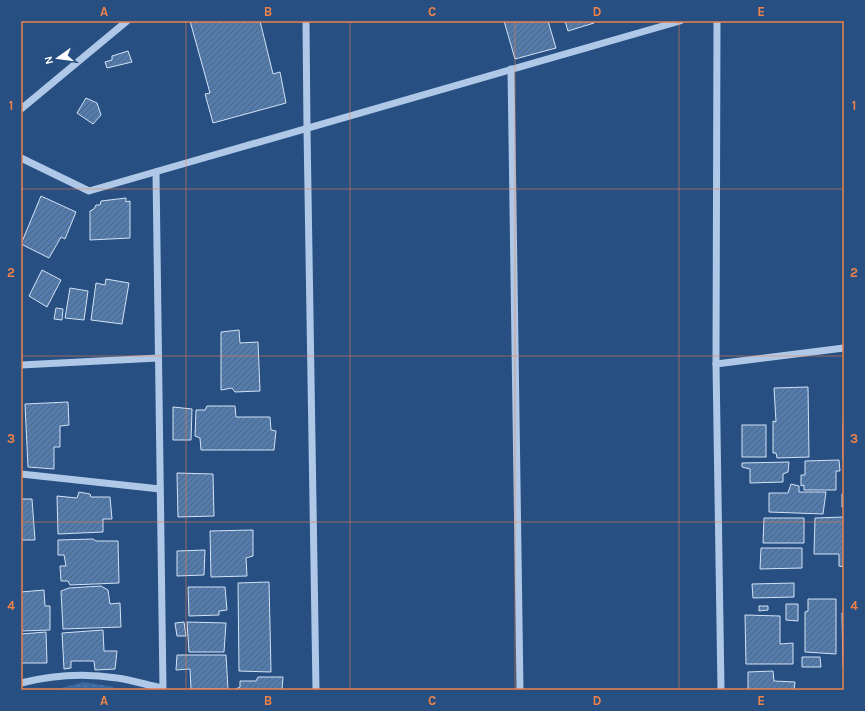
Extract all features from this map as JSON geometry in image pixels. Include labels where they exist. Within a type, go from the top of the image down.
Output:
[{"type":"street","points":[[21,109],[127,21]]},
{"type":"street","points":[[306,21],[316,690]]},
{"type":"street","points":[[21,158],[89,191],[307,130],[511,69],[680,21]]},
{"type":"street","points":[[717,21],[716,364],[721,690]]},
{"type":"street","points":[[511,69],[520,690]]},
{"type":"street","points":[[21,683],[38,678],[86,675],[118,678],[162,689],[156,172]]},
{"type":"street","points":[[716,364],[844,348]]},
{"type":"street","points":[[21,365],[158,358]]},
{"type":"street","points":[[21,474],[160,489]]},
{"type":"shaded area","points":[[84,682],[113,687],[116,690],[54,690]]},
{"type":"building","points":[[190,21],[260,21],[273,74],[280,72],[286,103],[213,123],[205,94],[210,93]]},
{"type":"building","points":[[504,21],[548,21],[556,48],[515,59]]},
{"type":"building","points":[[565,21],[593,21],[594,23],[568,31]]},
{"type":"building","points":[[128,51],[132,62],[107,68],[105,62],[112,60],[112,56]]},
{"type":"building","points":[[86,98],[97,103],[101,115],[93,124],[77,113]]},
{"type":"building","points":[[41,196],[76,212],[65,239],[61,237],[49,258],[21,244]]},
{"type":"building","points":[[126,198],[126,202],[130,201],[130,238],[90,240],[90,211],[94,209],[96,205],[100,205],[101,201]]},
{"type":"building","points":[[42,270],[61,280],[47,307],[29,296]]},
{"type":"building","points":[[106,279],[129,283],[122,324],[91,320],[96,283],[105,285]]},
{"type":"building","points":[[70,288],[88,291],[84,320],[65,318]]},
{"type":"building","points":[[56,308],[63,309],[62,320],[54,319]]},
{"type":"building","points":[[239,330],[240,343],[258,342],[260,391],[235,392],[232,388],[221,390],[221,332]]},
{"type":"building","points":[[808,387],[809,457],[777,458],[776,453],[773,453],[773,421],[776,422],[774,388]]},
{"type":"building","points":[[68,402],[69,425],[60,426],[60,447],[54,447],[54,469],[28,467],[25,404]]},
{"type":"building","points":[[207,406],[235,406],[236,417],[270,417],[271,430],[276,431],[274,450],[201,450],[200,438],[195,436],[196,410],[205,410]]},
{"type":"building","points":[[173,407],[192,409],[191,440],[173,440]]},
{"type":"building","points":[[844,420],[844,460],[843,460],[843,423]]},
{"type":"building","points":[[742,425],[766,425],[766,457],[742,457]]},
{"type":"building","points":[[839,460],[840,471],[836,471],[836,490],[804,490],[804,485],[801,486],[801,475],[805,475],[805,461]]},
{"type":"building","points":[[789,462],[788,472],[783,474],[783,482],[750,483],[750,469],[742,467],[742,463]]},
{"type":"building","points":[[177,473],[213,474],[214,516],[178,517]]},
{"type":"building","points":[[791,484],[799,486],[799,492],[826,492],[823,514],[769,512],[769,493],[788,493]]},
{"type":"building","points":[[79,492],[90,494],[91,497],[110,497],[112,519],[103,519],[103,532],[58,534],[57,496],[77,498]]},
{"type":"building","points":[[844,493],[844,507],[842,507],[842,494]]},
{"type":"building","points":[[21,499],[32,499],[35,540],[21,540]]},
{"type":"building","points":[[844,517],[844,567],[839,566],[839,554],[814,554],[815,518]]},
{"type":"building","points":[[764,518],[804,518],[804,543],[763,543]]},
{"type":"building","points":[[253,530],[253,556],[246,558],[247,576],[211,577],[210,531]]},
{"type":"building","points":[[93,539],[96,541],[118,541],[119,583],[70,585],[68,581],[61,581],[60,566],[66,566],[64,555],[58,555],[58,540]]},
{"type":"building","points":[[761,548],[802,548],[802,568],[760,569]]},
{"type":"building","points":[[205,550],[204,575],[177,576],[177,551]]},
{"type":"building","points":[[269,582],[271,672],[239,671],[238,583]]},
{"type":"building","points":[[794,583],[794,597],[753,598],[752,584]]},
{"type":"building","points":[[101,586],[108,590],[110,604],[120,603],[121,627],[63,629],[61,591],[69,588]]},
{"type":"building","points":[[188,587],[225,587],[227,610],[219,611],[219,615],[189,616]]},
{"type":"building","points":[[44,590],[45,606],[50,606],[50,630],[21,631],[21,592]]},
{"type":"building","points":[[808,599],[836,599],[836,654],[805,652],[805,612],[808,611]]},
{"type":"building","points":[[786,604],[798,604],[798,621],[786,620]]},
{"type":"building","points":[[759,606],[768,606],[768,610],[759,611]]},
{"type":"building","points":[[842,613],[844,613],[844,667],[843,667]]},
{"type":"building","points":[[745,615],[780,616],[780,644],[793,643],[793,664],[746,664]]},
{"type":"building","points":[[184,622],[186,636],[177,636],[175,623]]},
{"type":"building","points":[[187,622],[226,623],[224,652],[189,652]]},
{"type":"building","points":[[103,630],[104,651],[117,651],[115,669],[95,670],[94,661],[71,661],[71,668],[64,669],[62,633]]},
{"type":"building","points":[[46,632],[47,663],[21,663],[21,634]]},
{"type":"building","points":[[177,655],[226,655],[228,689],[191,689],[190,669],[176,670]]},
{"type":"building","points":[[802,657],[820,657],[821,667],[802,667]]},
{"type":"building","points":[[773,671],[774,681],[795,682],[794,690],[748,690],[748,672]]},
{"type":"building","points":[[258,677],[283,677],[282,690],[234,690],[240,687],[240,681],[256,681]]}]
